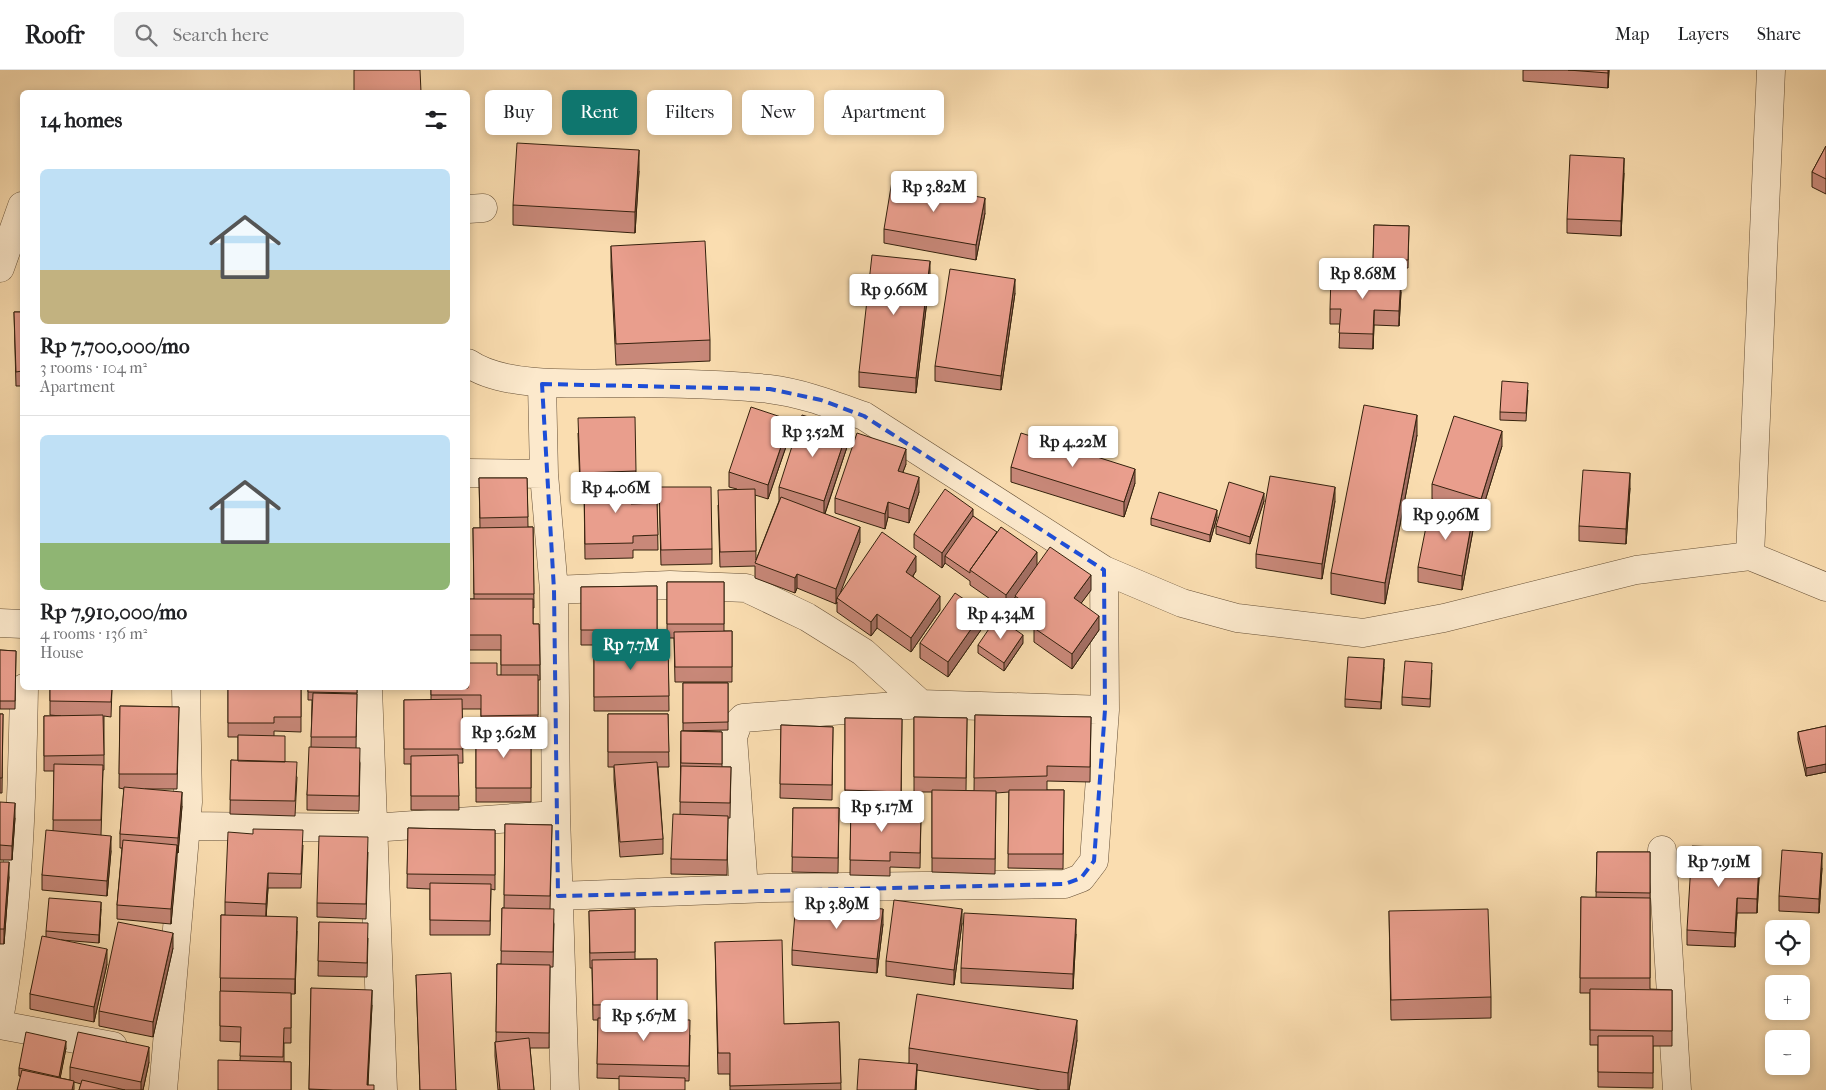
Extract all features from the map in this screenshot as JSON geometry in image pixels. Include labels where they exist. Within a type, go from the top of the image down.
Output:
[{"type":"street","points":[[1750,556],[1771,70]]},
{"type":"street","points":[[0,268],[20,212]]},
{"type":"street","points":[[470,364],[480,372],[542,384],[643,383],[770,389],[821,400],[864,416],[1104,570],[1182,603],[1236,618],[1363,633],[1444,618],[1636,570],[1750,556],[1826,587]]},
{"type":"street","points":[[542,384],[544,474],[554,590],[556,815],[565,1090]]},
{"type":"street","points":[[470,473],[544,474]]},
{"type":"street","points":[[558,896],[744,889],[1065,884],[1081,878],[1094,861],[1105,710],[1104,570]]},
{"type":"street","points":[[554,590],[670,585],[746,588],[808,617],[863,652],[921,704]]},
{"type":"street","points":[[0,624],[20,624]]},
{"type":"street","points":[[0,1014],[11,951],[11,812],[24,690]]},
{"type":"street","points":[[163,1090],[188,802],[186,690]]},
{"type":"street","points":[[368,690],[383,1090]]},
{"type":"street","points":[[744,889],[733,737],[738,723],[750,716],[921,704],[1105,710]]},
{"type":"street","points":[[185,826],[372,828],[556,815]]},
{"type":"street","points":[[1662,850],[1677,1090]]},
{"type":"street","points":[[0,1025],[166,1056]]},
{"type":"highlighted area","points":[[542,384],[770,389],[821,400],[864,416],[1104,570],[1105,710],[1094,861],[1081,878],[1065,884],[558,896],[554,590]]},
{"type":"building","points":[[354,70],[420,70],[421,90],[354,90]]},
{"type":"building","points":[[1568,70],[1608,70],[1608,73]]},
{"type":"building","points":[[517,143],[639,150],[635,212],[513,205]]},
{"type":"building","points":[[1826,146],[1826,179],[1812,172]]},
{"type":"building","points":[[1570,155],[1624,158],[1621,221],[1567,219]]},
{"type":"building","points":[[892,181],[985,198],[976,245],[884,229]]},
{"type":"building","points":[[1374,225],[1409,226],[1408,260],[1373,260]]},
{"type":"building","points":[[705,241],[710,340],[616,344],[611,246]]},
{"type":"building","points":[[872,255],[930,261],[916,378],[859,372]]},
{"type":"building","points":[[950,269],[1015,279],[1001,376],[935,366]]},
{"type":"building","points":[[1331,275],[1401,277],[1399,311],[1374,310],[1373,334],[1339,333],[1341,309],[1330,309]]},
{"type":"building","points":[[14,312],[20,312],[20,371],[16,372]]},
{"type":"building","points":[[1502,381],[1528,383],[1526,413],[1500,412]]},
{"type":"building","points":[[1364,405],[1417,415],[1385,583],[1331,573]]},
{"type":"building","points":[[751,407],[790,420],[768,485],[729,472]]},
{"type":"building","points":[[802,415],[848,429],[824,501],[779,487]]},
{"type":"building","points":[[1454,416],[1502,431],[1481,499],[1432,484]]},
{"type":"building","points":[[635,417],[636,471],[580,473],[578,418]]},
{"type":"building","points":[[857,433],[906,449],[898,471],[919,477],[909,509],[888,502],[885,514],[835,498]]},
{"type":"building","points":[[1021,433],[1135,469],[1124,502],[1011,467]]},
{"type":"building","points":[[1583,470],[1630,473],[1626,529],[1579,526]]},
{"type":"building","points":[[1270,476],[1335,487],[1322,564],[1256,554]]},
{"type":"building","points":[[479,478],[527,478],[528,517],[480,518]]},
{"type":"building","points":[[631,480],[631,504],[657,503],[658,535],[633,536],[633,543],[585,544],[584,481]]},
{"type":"building","points":[[1229,482],[1264,493],[1250,537],[1216,526]]},
{"type":"building","points":[[659,487],[711,487],[712,549],[661,550]]},
{"type":"building","points":[[755,489],[756,551],[720,552],[718,490]]},
{"type":"building","points":[[945,489],[973,509],[942,553],[914,534]]},
{"type":"building","points":[[1159,492],[1217,510],[1210,535],[1151,518]]},
{"type":"building","points":[[781,497],[860,527],[836,589],[797,574],[795,578],[755,563]]},
{"type":"building","points":[[1430,507],[1473,515],[1462,576],[1418,567]]},
{"type":"building","points":[[973,516],[997,532],[970,570],[970,573],[945,556]]},
{"type":"building","points":[[533,527],[534,594],[474,594],[473,528]]},
{"type":"building","points":[[1001,527],[1037,552],[1006,595],[970,570]]},
{"type":"building","points":[[882,532],[916,556],[906,572],[940,596],[911,638],[877,614],[871,622],[837,598]]},
{"type":"building","points":[[1050,547],[1091,575],[1074,598],[1099,616],[1072,654],[1034,628],[1043,615],[1015,596]]},
{"type":"building","points":[[667,582],[724,582],[724,624],[667,624]]},
{"type":"building","points":[[657,586],[657,630],[581,630],[581,587]]},
{"type":"building","points":[[955,593],[983,612],[948,662],[920,643]]},
{"type":"building","points":[[470,599],[533,599],[533,624],[539,624],[540,665],[501,665],[501,635],[470,635]]},
{"type":"building","points":[[997,617],[1023,635],[1004,663],[978,645]]},
{"type":"building","points":[[732,631],[732,667],[675,667],[674,632]]},
{"type":"building","points":[[668,645],[669,696],[594,697],[594,646]]},
{"type":"building","points":[[0,650],[16,651],[15,701],[0,701]]},
{"type":"building","points":[[1348,657],[1384,659],[1381,702],[1345,699]]},
{"type":"building","points":[[1405,661],[1432,663],[1430,699],[1402,697]]},
{"type":"building","points":[[470,663],[497,663],[497,675],[538,675],[538,715],[481,716],[481,695],[431,695],[431,690],[470,690]]},
{"type":"building","points":[[683,683],[728,683],[728,722],[683,723]]},
{"type":"building","points":[[50,690],[112,690],[111,702],[50,701]]},
{"type":"building","points":[[228,690],[301,690],[301,717],[274,717],[274,723],[228,723]]},
{"type":"building","points":[[308,690],[357,690],[357,693],[308,692]]},
{"type":"building","points":[[313,693],[357,694],[356,737],[311,737]]},
{"type":"building","points":[[462,699],[463,749],[404,749],[404,700]]},
{"type":"building","points":[[120,706],[179,707],[177,774],[119,774]]},
{"type":"building","points":[[0,714],[3,714],[2,778],[0,778]]},
{"type":"building","points":[[608,714],[668,714],[669,752],[608,752]]},
{"type":"building","points":[[103,715],[104,755],[44,756],[44,716]]},
{"type":"building","points":[[975,715],[1091,717],[1090,767],[1047,766],[1047,776],[974,778]]},
{"type":"building","points":[[914,717],[967,718],[966,778],[914,777]]},
{"type":"building","points":[[845,718],[902,719],[901,792],[845,790]]},
{"type":"building","points":[[781,725],[833,727],[832,785],[780,784]]},
{"type":"building","points":[[1826,726],[1826,764],[1806,768],[1798,732]]},
{"type":"building","points":[[476,731],[531,731],[531,788],[476,788]]},
{"type":"building","points":[[681,731],[722,732],[722,764],[681,763]]},
{"type":"building","points":[[238,735],[285,736],[285,762],[238,761]]},
{"type":"building","points":[[309,747],[360,748],[359,796],[307,795]]},
{"type":"building","points":[[458,755],[459,796],[411,796],[411,756]]},
{"type":"building","points":[[231,760],[297,762],[295,801],[230,800]]},
{"type":"building","points":[[657,762],[663,839],[620,842],[614,765]]},
{"type":"building","points":[[54,764],[103,765],[101,820],[53,820]]},
{"type":"building","points":[[681,766],[731,767],[730,803],[680,802]]},
{"type":"building","points":[[124,787],[182,792],[178,838],[120,834]]},
{"type":"building","points":[[932,790],[996,791],[995,859],[932,858]]},
{"type":"building","points":[[1009,790],[1064,790],[1063,854],[1008,854]]},
{"type":"building","points":[[0,802],[15,803],[12,846],[0,845]]},
{"type":"building","points":[[851,805],[891,806],[890,815],[921,816],[920,853],[890,852],[890,861],[850,860]]},
{"type":"building","points":[[793,808],[839,808],[838,858],[792,857]]},
{"type":"building","points":[[673,814],[728,816],[727,860],[671,859]]},
{"type":"building","points":[[505,824],[552,825],[550,896],[504,895]]},
{"type":"building","points":[[408,828],[495,830],[495,875],[407,874]]},
{"type":"building","points":[[253,829],[303,830],[301,874],[268,873],[266,904],[225,902],[228,832],[253,834]]},
{"type":"building","points":[[46,830],[111,836],[107,881],[42,875]]},
{"type":"building","points":[[319,836],[368,837],[366,904],[317,903]]},
{"type":"building","points":[[123,840],[177,845],[171,909],[117,905]]},
{"type":"building","points":[[1692,846],[1741,848],[1740,862],[1759,864],[1757,899],[1737,898],[1735,933],[1687,930]]},
{"type":"building","points":[[1782,850],[1822,853],[1819,899],[1779,896]]},
{"type":"building","points":[[1597,852],[1650,852],[1650,893],[1596,892]]},
{"type":"building","points":[[0,862],[9,862],[4,929],[0,929]]},
{"type":"building","points":[[430,883],[491,884],[490,921],[430,920]]},
{"type":"building","points":[[1581,897],[1650,898],[1650,978],[1580,978]]},
{"type":"building","points":[[49,898],[101,902],[99,935],[46,931]]},
{"type":"building","points":[[894,900],[962,909],[954,970],[886,961]]},
{"type":"building","points":[[796,901],[883,909],[877,959],[792,950]]},
{"type":"building","points":[[502,908],[554,909],[553,952],[501,951]]},
{"type":"building","points":[[635,909],[635,952],[590,953],[589,911]]},
{"type":"building","points":[[1488,909],[1491,997],[1391,1000],[1389,911]]},
{"type":"building","points":[[964,913],[1076,919],[1073,974],[961,968]]},
{"type":"building","points":[[221,915],[297,917],[295,979],[220,978]]},
{"type":"building","points":[[118,922],[173,933],[153,1022],[99,1011]]},
{"type":"building","points":[[319,922],[368,923],[367,963],[318,961]]},
{"type":"building","points":[[42,936],[107,949],[94,1007],[30,994]]},
{"type":"building","points":[[782,940],[784,1024],[839,1022],[841,1083],[730,1086],[730,1053],[718,1053],[715,942]]},
{"type":"building","points":[[657,959],[657,1004],[593,1005],[592,960]]},
{"type":"building","points":[[497,964],[550,965],[549,1033],[496,1032]]},
{"type":"building","points":[[451,973],[456,1090],[420,1090],[416,975]]},
{"type":"building","points":[[311,988],[372,990],[367,1085],[374,1085],[374,1090],[309,1089]]},
{"type":"building","points":[[1590,989],[1672,990],[1672,1031],[1590,1030]]},
{"type":"building","points":[[220,991],[291,993],[291,1028],[284,1028],[283,1057],[240,1056],[241,1027],[220,1026]]},
{"type":"building","points":[[917,994],[1077,1020],[1068,1073],[909,1048]]},
{"type":"building","points":[[598,1018],[690,1020],[689,1066],[597,1064]]},
{"type":"building","points":[[26,1032],[66,1041],[59,1077],[19,1068]]},
{"type":"building","points":[[78,1032],[149,1047],[141,1082],[70,1067]]},
{"type":"building","points":[[1598,1036],[1653,1036],[1653,1073],[1598,1072]]},
{"type":"building","points":[[529,1038],[534,1090],[500,1090],[495,1042]]},
{"type":"building","points":[[859,1059],[917,1064],[915,1090],[857,1090]]},
{"type":"building","points":[[218,1060],[291,1062],[291,1090],[218,1090]]},
{"type":"building","points":[[22,1070],[74,1081],[72,1090],[17,1090]]},
{"type":"building","points":[[619,1076],[685,1078],[685,1090],[619,1090]]},
{"type":"building","points":[[82,1080],[125,1090],[79,1090]]}]
